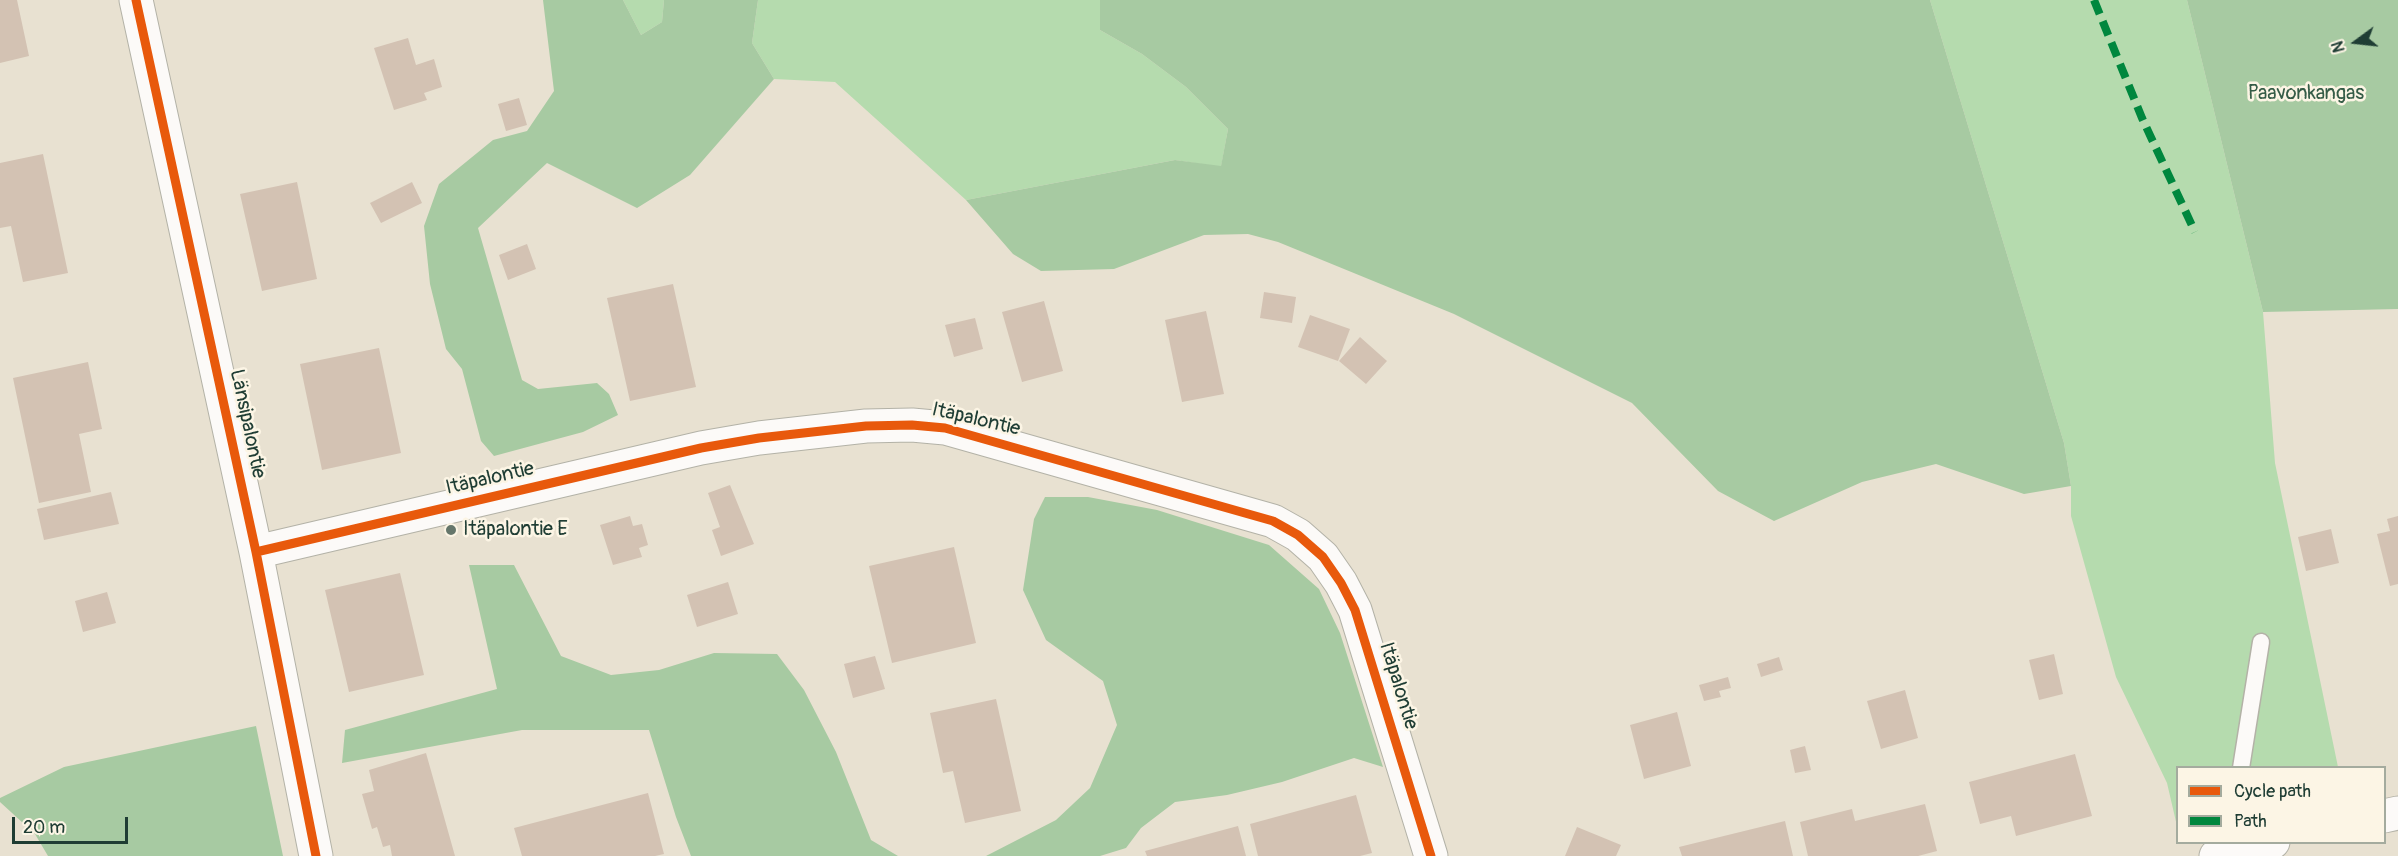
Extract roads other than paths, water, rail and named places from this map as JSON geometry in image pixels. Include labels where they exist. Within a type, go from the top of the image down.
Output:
[{"type":"street","name":"Länsipalontie","points":[[136,0],[256,552],[316,856]]},
{"type":"street","name":"Itäpalontie","points":[[256,552],[702,448],[759,438],[867,426],[912,425],[945,428],[1273,521],[1298,535],[1323,557],[1341,583],[1355,610],[1431,856]]},
{"type":"street","points":[[2216,856],[2269,844]]},
{"type":"lane","points":[[2241,766],[2261,642]]},
{"type":"place","name":"Itäpalontie E","points":[[451,530]]},
{"type":"park label","name":"Paavonkangas","points":[[2306,94]]}]
